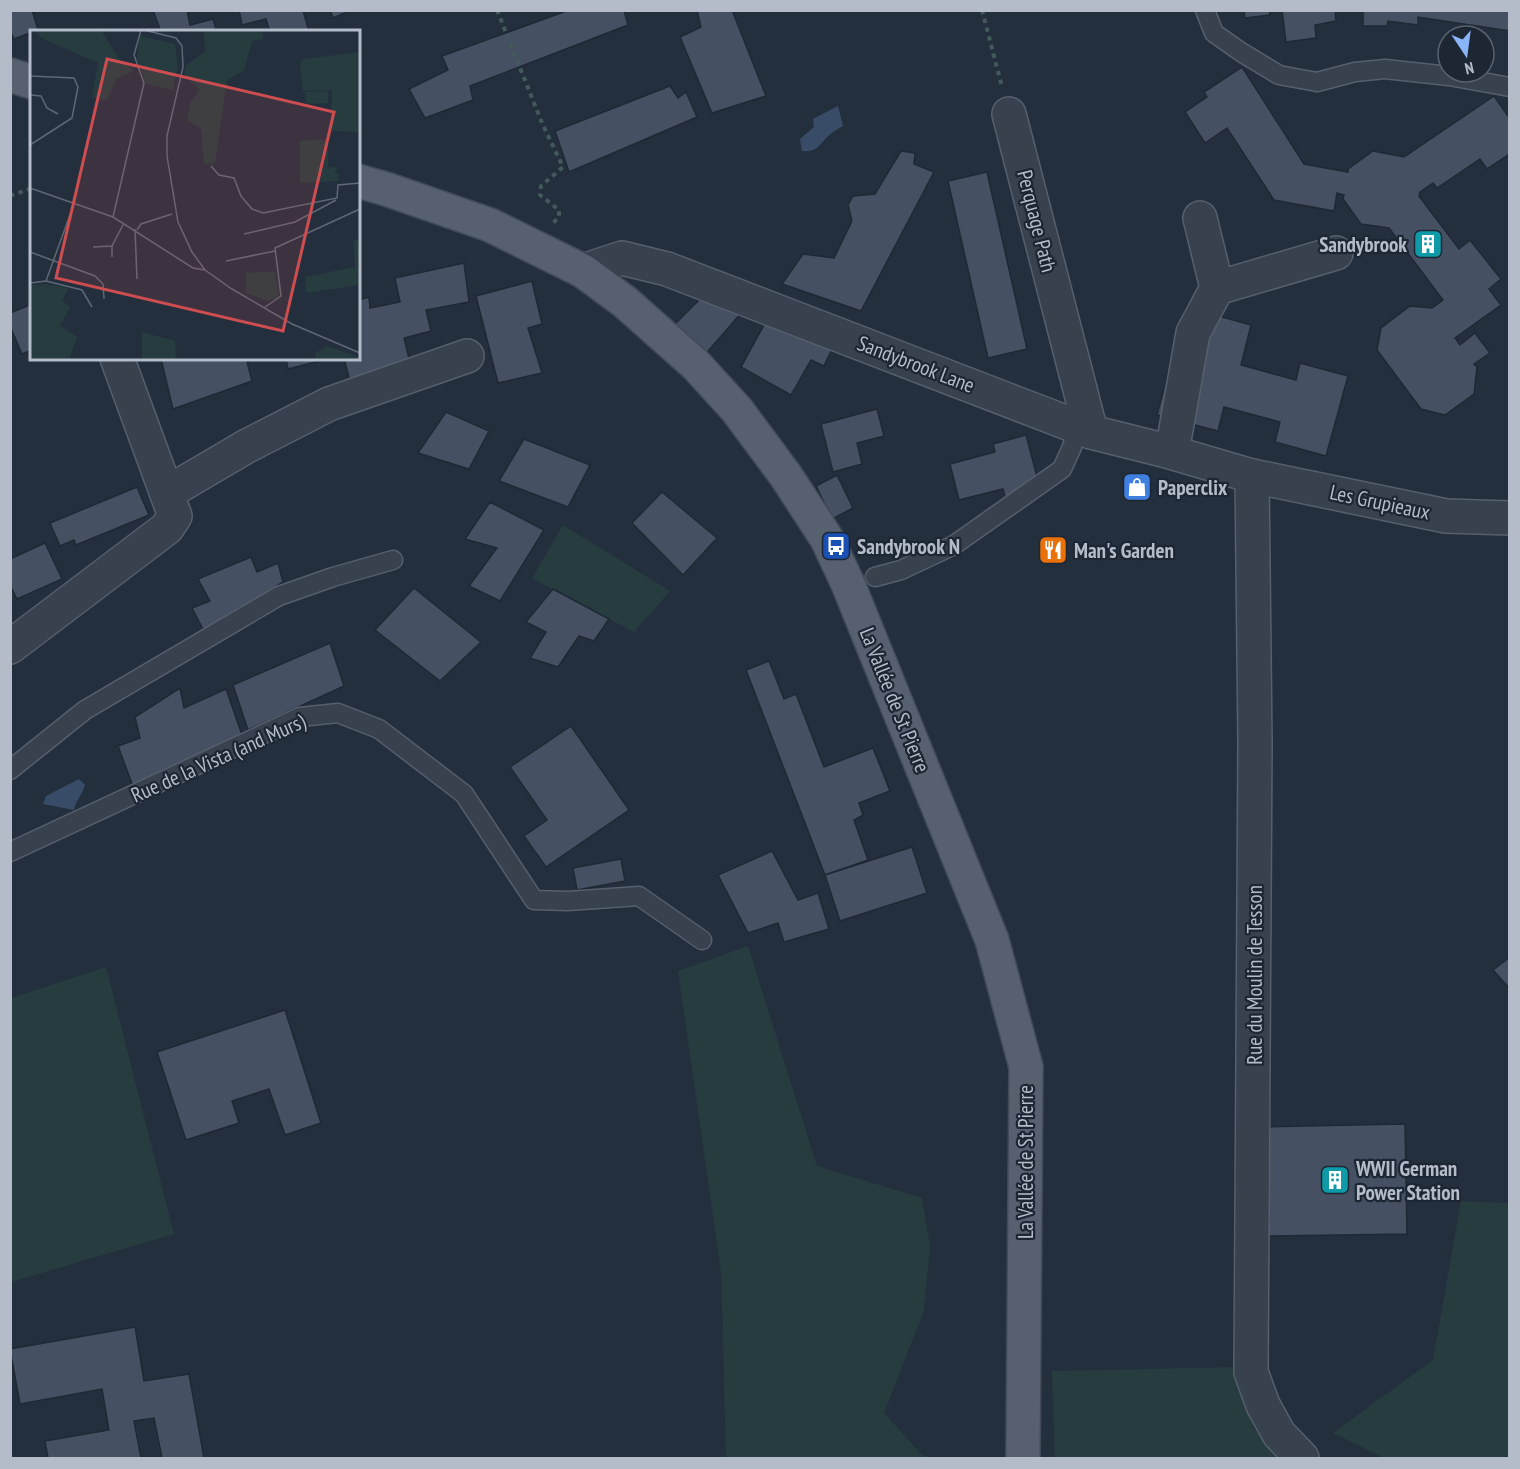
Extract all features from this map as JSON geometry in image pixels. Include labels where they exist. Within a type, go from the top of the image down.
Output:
[{"type":"main road","points":[[10,75],[30,81]]},
{"type":"main road","name":"La Vallée de St Pierre","points":[[360,182],[490,225],[583,271],[625,302],[696,365],[737,410],[827,539],[848,584],[992,940],[1026,1067],[1023,1458]]},
{"type":"street","name":"Perquage Path","points":[[1009,114],[1084,429]]},
{"type":"street","points":[[1172,452],[1192,333],[1217,288],[1200,218]]},
{"type":"street","points":[[1217,288],[1336,252]]},
{"type":"street","name":"Sandybrook Lane","points":[[583,271],[622,258],[667,269],[1084,429],[1252,476]]},
{"type":"street","points":[[167,493],[247,446],[329,404],[467,356]]},
{"type":"street","points":[[10,647],[167,528],[175,516],[118,360]]},
{"type":"street","name":"Les Grupieaux","points":[[1252,476],[1446,516],[1509,518]]},
{"type":"street","name":"Rue du Moulin de Tesson","points":[[1252,476],[1255,742],[1251,1372],[1263,1405],[1279,1434],[1302,1458]]},
{"type":"lane","points":[[1205,10],[1214,33],[1279,75],[1317,82],[1355,72],[1384,69],[1449,76],[1509,87]]},
{"type":"lane","points":[[875,578],[901,570],[954,545],[1062,468],[1084,429]]},
{"type":"lane","points":[[10,770],[86,710],[279,597],[333,577],[393,560]]},
{"type":"lane","name":"Rue de la Vista (and Murs)","points":[[10,852],[300,717],[338,713],[379,729],[464,794],[534,900],[568,902],[639,896],[702,940]]},
{"type":"path","points":[[497,10],[542,123],[563,167],[541,186],[540,195],[559,210],[559,217],[551,224],[538,229],[539,249]]},
{"type":"path","points":[[982,10],[1009,114]]},
{"type":"path","points":[[10,196],[30,189]]},
{"type":"green space","points":[[563,525],[670,591],[634,632],[532,578]]},
{"type":"green space","points":[[748,946],[817,1166],[922,1198],[930,1246],[924,1311],[884,1413],[922,1455],[932,1458],[726,1458],[721,1273],[678,971]]},
{"type":"green space","points":[[106,967],[174,1234],[11,1282],[11,998]]},
{"type":"green space","points":[[1461,1201],[1509,1203],[1509,1458],[1384,1458],[1333,1433],[1433,1360]]},
{"type":"green space","points":[[1237,1367],[1253,1427],[1279,1458],[1055,1458],[1052,1371]]},
{"type":"water","points":[[838,106],[843,126],[830,134],[816,148],[811,151],[802,151],[800,139],[814,127],[813,119]]},
{"type":"water","points":[[79,779],[85,785],[74,810],[43,804],[46,796]]},
{"type":"building","points":[[10,10],[32,10],[38,30],[30,30],[30,33],[14,39],[10,31]]},
{"type":"building","points":[[153,10],[187,10],[190,25],[213,19],[216,30],[160,30]]},
{"type":"building","points":[[239,10],[303,10],[308,30],[269,30],[266,19],[242,25]]},
{"type":"building","points":[[330,10],[352,10],[333,18]]},
{"type":"building","points":[[569,10],[624,10],[628,25],[470,86],[473,100],[425,118],[409,89],[448,70],[442,56]]},
{"type":"building","points":[[697,10],[732,10],[766,96],[712,113],[680,37],[701,27]]},
{"type":"building","points":[[1244,10],[1269,10],[1270,15],[1245,18]]},
{"type":"building","points":[[1282,10],[1335,10],[1336,21],[1315,25],[1316,38],[1286,42]]},
{"type":"building","points":[[1363,10],[1510,10],[1510,31],[1496,29],[1496,24],[1464,24],[1418,17],[1418,25],[1388,21],[1387,26],[1363,26]]},
{"type":"building","name":"Sandybrook","points":[[1242,67],[1304,164],[1348,172],[1348,169],[1373,151],[1404,157],[1494,96],[1510,119],[1510,154],[1487,169],[1480,159],[1437,188],[1433,183],[1420,192],[1419,196],[1459,249],[1470,240],[1501,279],[1489,289],[1501,305],[1455,338],[1460,345],[1475,333],[1490,353],[1474,364],[1477,367],[1474,394],[1445,415],[1421,409],[1377,350],[1381,328],[1410,306],[1432,308],[1443,300],[1389,228],[1361,224],[1343,199],[1344,195],[1337,193],[1334,211],[1274,200],[1227,128],[1205,143],[1185,112],[1207,97],[1204,92]]},
{"type":"building","points":[[670,86],[678,98],[686,92],[697,117],[569,172],[555,131]]},
{"type":"building","points":[[901,151],[915,153],[914,164],[934,172],[861,311],[782,284],[803,254],[834,258],[852,221],[848,205],[853,196],[875,194]]},
{"type":"building","points":[[987,172],[1027,349],[988,358],[948,181]]},
{"type":"building","points":[[464,263],[469,302],[426,310],[431,331],[404,338],[412,371],[351,386],[344,360],[360,360],[360,299],[369,297],[370,308],[400,302],[395,278]]},
{"type":"building","points":[[532,281],[542,324],[528,328],[542,373],[498,383],[476,296]]},
{"type":"building","points":[[702,297],[742,312],[703,357],[672,327]]},
{"type":"building","points":[[30,305],[30,351],[22,354],[10,326],[10,313]]},
{"type":"building","points":[[1186,307],[1251,325],[1241,365],[1296,380],[1300,363],[1348,376],[1326,456],[1275,442],[1280,422],[1224,407],[1218,431],[1157,415]]},
{"type":"building","points":[[765,323],[832,349],[824,366],[811,360],[791,395],[741,367]]},
{"type":"building","points":[[161,360],[247,360],[252,381],[173,409]]},
{"type":"building","points":[[286,360],[323,360],[288,369]]},
{"type":"building","points":[[877,409],[884,436],[857,443],[862,464],[833,472],[821,424]]},
{"type":"building","points":[[446,412],[489,431],[469,469],[418,453]]},
{"type":"building","points":[[1026,435],[1040,488],[1005,497],[1003,489],[959,500],[950,464],[995,452],[993,444]]},
{"type":"building","points":[[524,439],[590,465],[568,507],[499,481]]},
{"type":"building","points":[[837,475],[853,508],[832,519],[816,486]]},
{"type":"building","points":[[137,487],[149,515],[76,545],[74,540],[60,546],[50,523]]},
{"type":"building","points":[[662,492],[717,538],[683,575],[632,523]]},
{"type":"building","points":[[490,502],[544,530],[500,601],[469,586],[497,548],[465,539]]},
{"type":"building","points":[[45,543],[62,579],[17,599],[10,585],[10,559]]},
{"type":"building","points":[[251,557],[257,572],[278,563],[283,582],[205,633],[192,608],[210,601],[198,579]]},
{"type":"building","points":[[414,588],[481,642],[440,681],[375,630]]},
{"type":"building","points":[[553,589],[609,619],[594,641],[579,636],[558,667],[530,658],[546,632],[526,622]]},
{"type":"building","points":[[330,643],[344,686],[248,730],[233,685]]},
{"type":"building","points":[[769,661],[784,699],[796,694],[824,767],[873,748],[890,791],[859,803],[863,815],[854,820],[868,860],[825,875],[746,670]]},
{"type":"building","points":[[180,688],[184,708],[226,689],[242,735],[134,789],[118,746],[140,738],[135,717]]},
{"type":"building","points":[[571,726],[629,810],[546,867],[524,836],[547,820],[510,767]]},
{"type":"building","points":[[912,847],[927,893],[840,921],[825,875]]},
{"type":"building","points":[[772,851],[798,900],[818,893],[829,929],[784,942],[778,923],[748,933],[718,875]]},
{"type":"building","points":[[621,859],[625,881],[577,890],[573,868]]},
{"type":"building","points":[[1510,957],[1510,989],[1493,970]]},
{"type":"building","points":[[285,1010],[321,1123],[285,1135],[269,1089],[232,1101],[239,1123],[186,1140],[157,1052]]},
{"type":"building","name":"WWII German Power Station","points":[[1405,1124],[1407,1234],[1265,1236],[1263,1127]]},
{"type":"building","points":[[135,1327],[144,1381],[189,1374],[204,1458],[162,1458],[154,1418],[134,1421],[141,1458],[48,1458],[45,1441],[109,1430],[102,1389],[20,1404],[10,1349]]},
{"type":"place","name":"Sandybrook","points":[[1428,244]]},
{"type":"place","name":"Paperclix","points":[[1137,487]]},
{"type":"place","name":"Sandybrook N","points":[[836,546]]},
{"type":"place","name":"Man's Garden","points":[[1053,550]]},
{"type":"place","name":"WWII German Power Station","points":[[1335,1180]]}]
